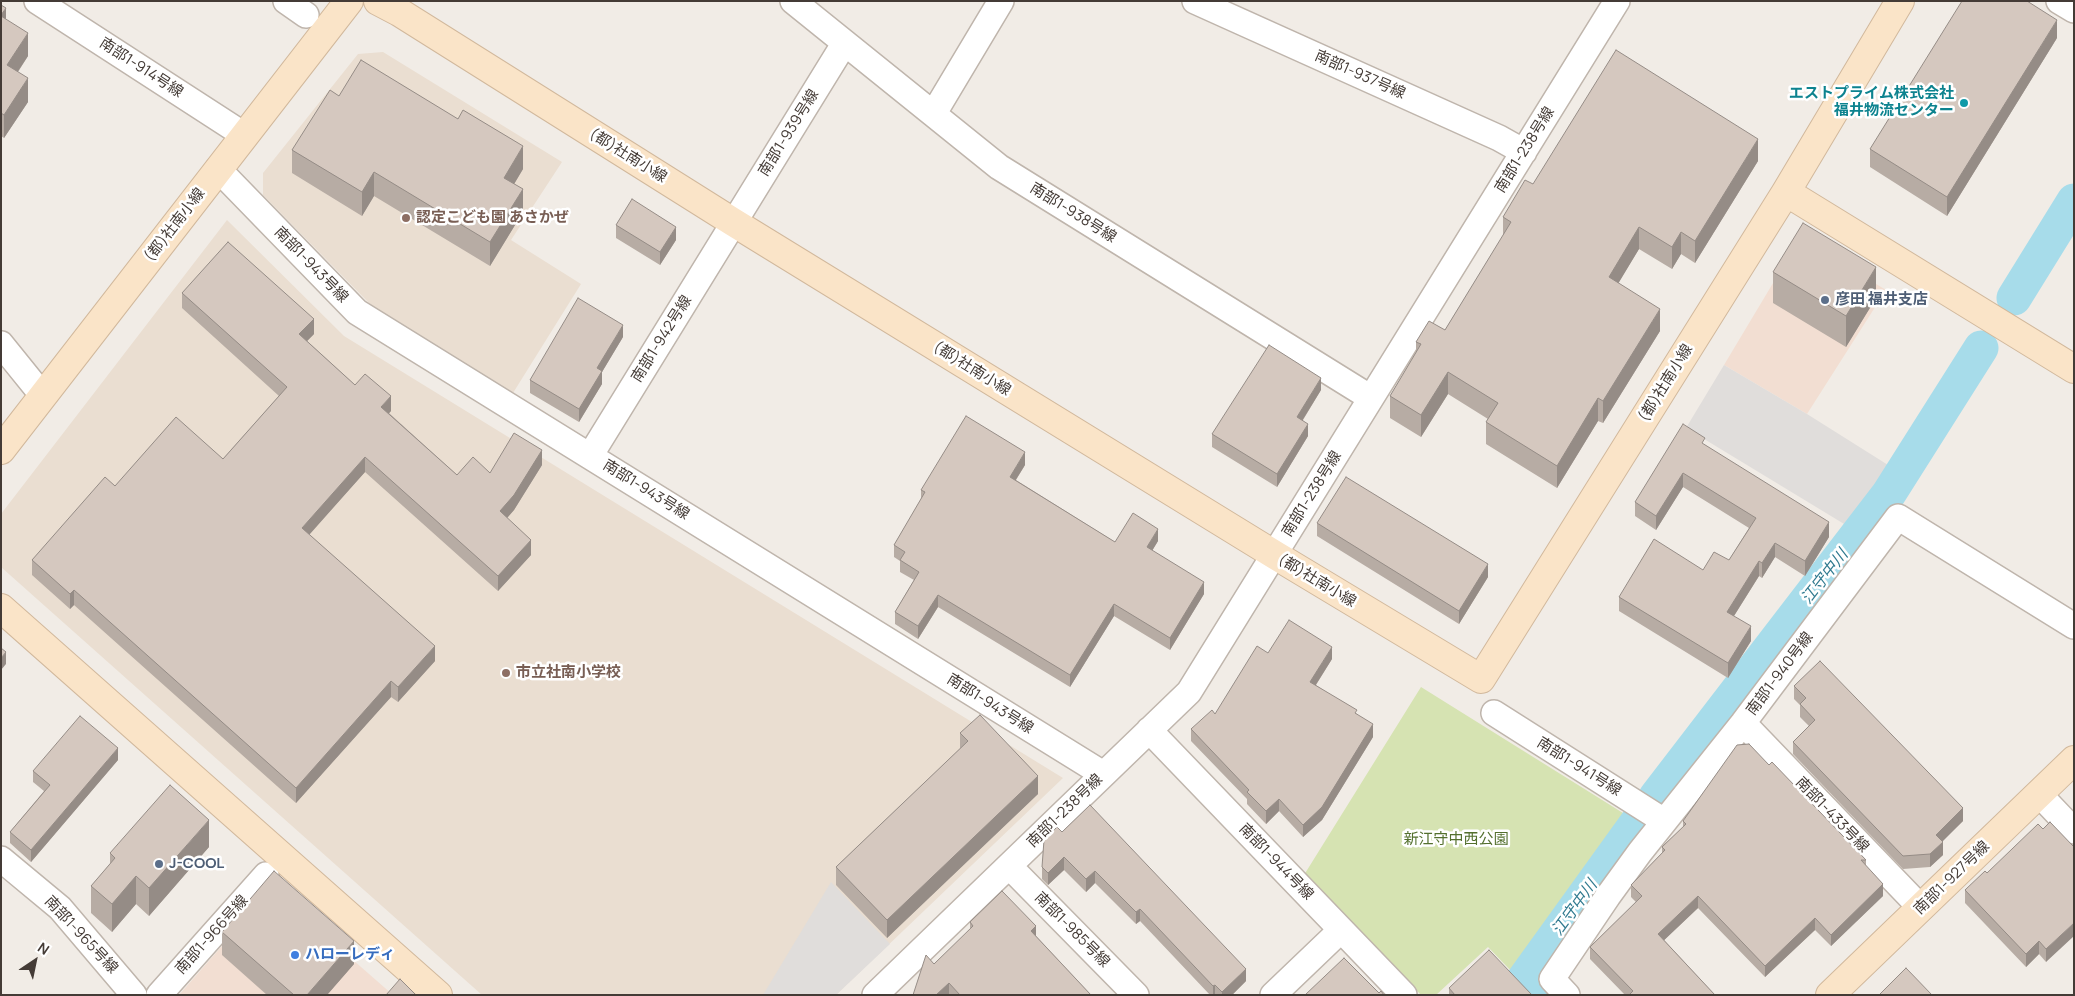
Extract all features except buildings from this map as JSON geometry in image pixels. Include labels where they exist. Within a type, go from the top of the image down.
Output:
[{"type":"street","name":"南部1-914号線","points":[[37,1],[244,135]]},
{"type":"street","points":[[286,1],[306,15]]},
{"type":"street","name":"(都)社南小線","points":[[1,450],[349,1]]},
{"type":"street","name":"(都)社南小線","points":[[378,1],[399,12],[733,222],[1275,555],[1481,679],[1786,192]]},
{"type":"street","name":"南部1-938号線","points":[[793,1],[999,167],[1371,398]]},
{"type":"street","points":[[934,113],[1001,1]]},
{"type":"street","name":"南部1-937号線","points":[[1195,1],[1498,138],[1524,152]]},
{"type":"street","name":"南部1-238号線","points":[[885,991],[1009,866],[1189,692],[1617,1]]},
{"type":"street","points":[[1900,1],[1786,192],[2074,369]]},
{"type":"street","points":[[2059,1],[2074,10]]},
{"type":"street","name":"南部1-939号線","points":[[733,222],[844,44]]},
{"type":"street","name":"南部1-943号線","points":[[218,170],[357,312],[1103,774]]},
{"type":"street","name":"南部1-942号線","points":[[590,456],[733,222]]},
{"type":"street","points":[[1,344],[43,396]]},
{"type":"street","name":"南部1-940号線","points":[[1567,995],[1552,979],[1608,896],[1664,821],[1743,723],[1898,517],[2074,626]]},
{"type":"street","points":[[1,608],[438,995]]},
{"type":"street","name":"南部1-941号線","points":[[1494,713],[1664,821]]},
{"type":"street","name":"南部1-433号線","points":[[1743,723],[1920,908]]},
{"type":"street","name":"南部1-944号線","points":[[1149,730],[1404,995]]},
{"type":"street","name":"南部1-927号線","points":[[1830,995],[2074,760]]},
{"type":"street","points":[[2039,794],[2074,831]]},
{"type":"street","name":"南部1-965号線","points":[[1,859],[60,908],[134,995]]},
{"type":"street","name":"南部1-985号線","points":[[1009,866],[1136,995]]},
{"type":"street","name":"南部1-966号線","points":[[158,995],[266,875]]},
{"type":"street","points":[[1273,995],[1341,930]]},
{"type":"shaded area","name":"認定こども園 あさかぜ","points":[[383,52],[562,162],[511,240],[581,284],[513,393],[371,305],[263,195],[263,173],[358,54]]},
{"type":"shaded area","name":"市立社南小学校","points":[[227,220],[344,336],[1063,778],[836,995],[482,995],[1,567],[1,514]]},
{"type":"shaded area","points":[[1817,248],[1886,290],[1807,414],[1724,365],[1791,253]]},
{"type":"shaded area","points":[[1724,365],[1896,470],[1854,530],[1686,428]]},
{"type":"shaded area","points":[[831,882],[890,944],[836,995],[763,995]]},
{"type":"shaded area","points":[[272,889],[393,995],[179,995]]},
{"type":"green space","name":"新江守中西公園","points":[[1421,687],[1631,818],[1516,976],[1488,947],[1436,995],[1421,995],[1304,875]]},
{"type":"waterway","name":"江守中川","points":[[2014,298],[2074,201]]},
{"type":"waterway","name":"江守中川","points":[[1656,797],[1888,495],[1981,348]]},
{"type":"waterway","name":"江守中川","points":[[1536,995],[1523,981],[1639,820]]},
{"type":"place","name":"エストプライム株式会社 福井物流センター","points":[[1964,103]]},
{"type":"place","name":"認定こども園 あさかぜ","points":[[406,218]]},
{"type":"place","name":"彦田 福井支店","points":[[1825,300]]},
{"type":"place","name":"市立社南小学校","points":[[506,673]]},
{"type":"place","name":"J-COOL","points":[[159,864]]},
{"type":"place","name":"ハローレディ","points":[[295,955]]}]
